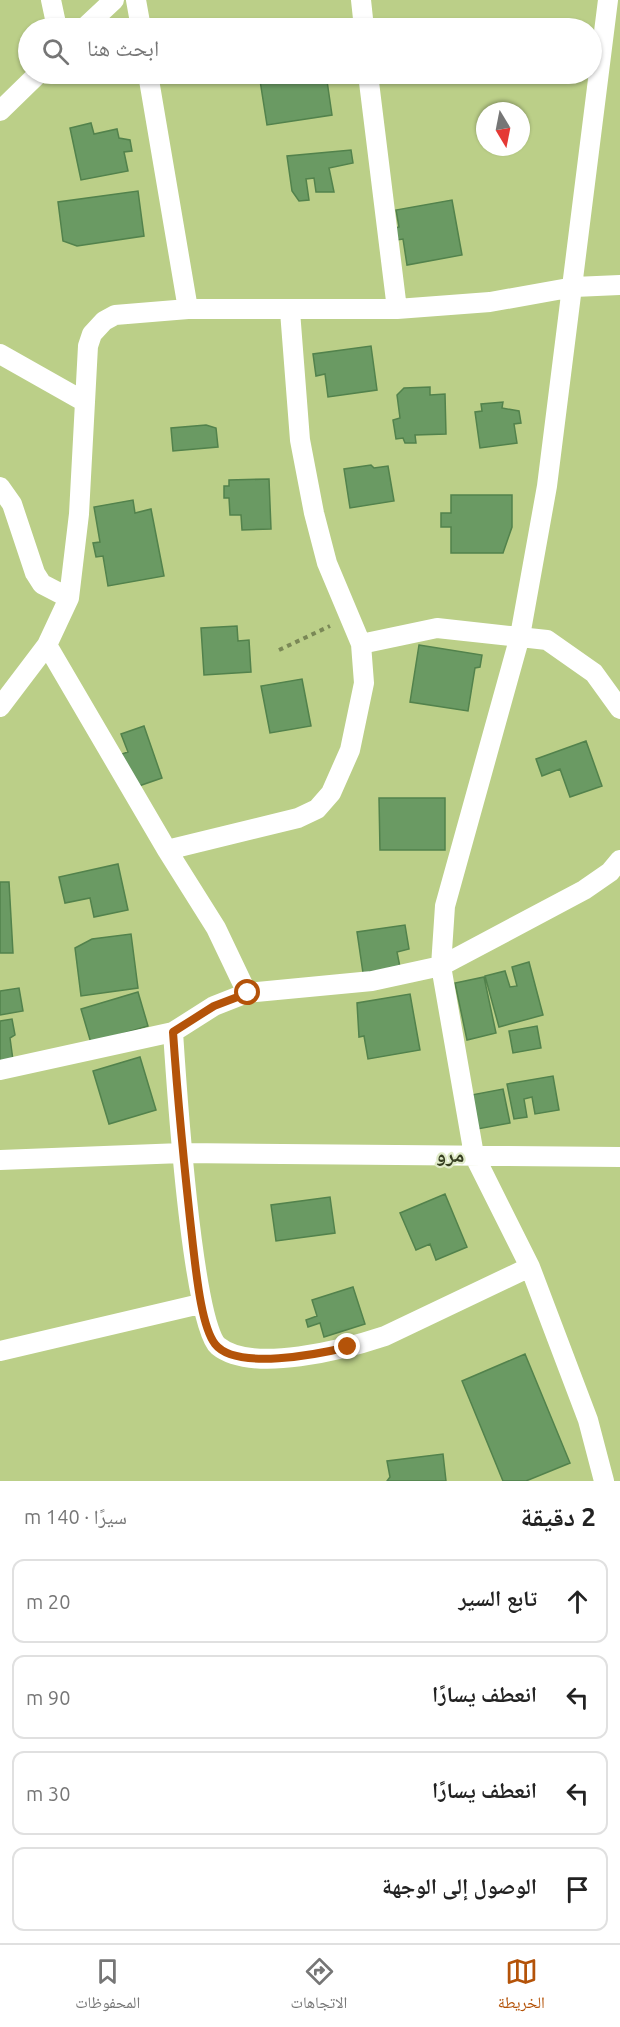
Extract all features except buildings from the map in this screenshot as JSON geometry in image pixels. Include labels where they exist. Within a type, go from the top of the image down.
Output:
[{"type":"street","points":[[51,0],[55,18]]},
{"type":"street","points":[[95,18],[114,0]]},
{"type":"street","points":[[136,0],[139,18]]},
{"type":"street","points":[[361,0],[363,18]]},
{"type":"street","points":[[602,50],[608,0]]},
{"type":"street","points":[[0,111],[28,84]]},
{"type":"street","points":[[150,84],[188,309]]},
{"type":"street","points":[[369,84],[397,309]]},
{"type":"street","points":[[598,84],[548,486],[520,636],[445,906],[441,966],[474,1155],[531,1267],[588,1419],[604,1481]]},
{"type":"street","points":[[0,707],[47,645],[69,598],[80,514],[88,346],[92,334],[104,321],[115,315],[188,309],[290,311],[397,309],[490,302],[574,286],[620,285]]},
{"type":"street","points":[[167,850],[298,818],[317,809],[331,793],[350,750],[364,683],[362,644],[327,563],[300,440],[290,311]]},
{"type":"street","points":[[0,354],[85,402]]},
{"type":"street","points":[[0,487],[12,504],[35,573],[42,584],[69,598]]},
{"type":"street","points":[[362,644],[437,628],[547,640],[594,673],[620,709]]},
{"type":"street","points":[[47,645],[167,850],[216,928],[248,993]]},
{"type":"street","points":[[0,1070],[173,1032],[214,1006],[248,993],[372,981],[441,966],[584,890],[610,872],[620,860]]},
{"type":"street","points":[[173,1032],[182,1153],[200,1304],[215,1344],[230,1354],[247,1358],[323,1353],[385,1336],[531,1267]]},
{"type":"street","points":[[0,1161],[182,1153],[620,1157]]},
{"type":"street","points":[[0,1351],[200,1304]]},
{"type":"path","points":[[279,650],[348,616]]},
{"type":"district","name":"مرو","points":[[450,1155]]},
{"type":"route","points":[[248,993],[214,1006],[173,1032],[182,1153],[200,1304],[215,1344],[230,1354],[247,1358],[265,1358],[323,1353],[348,1347]]}]
